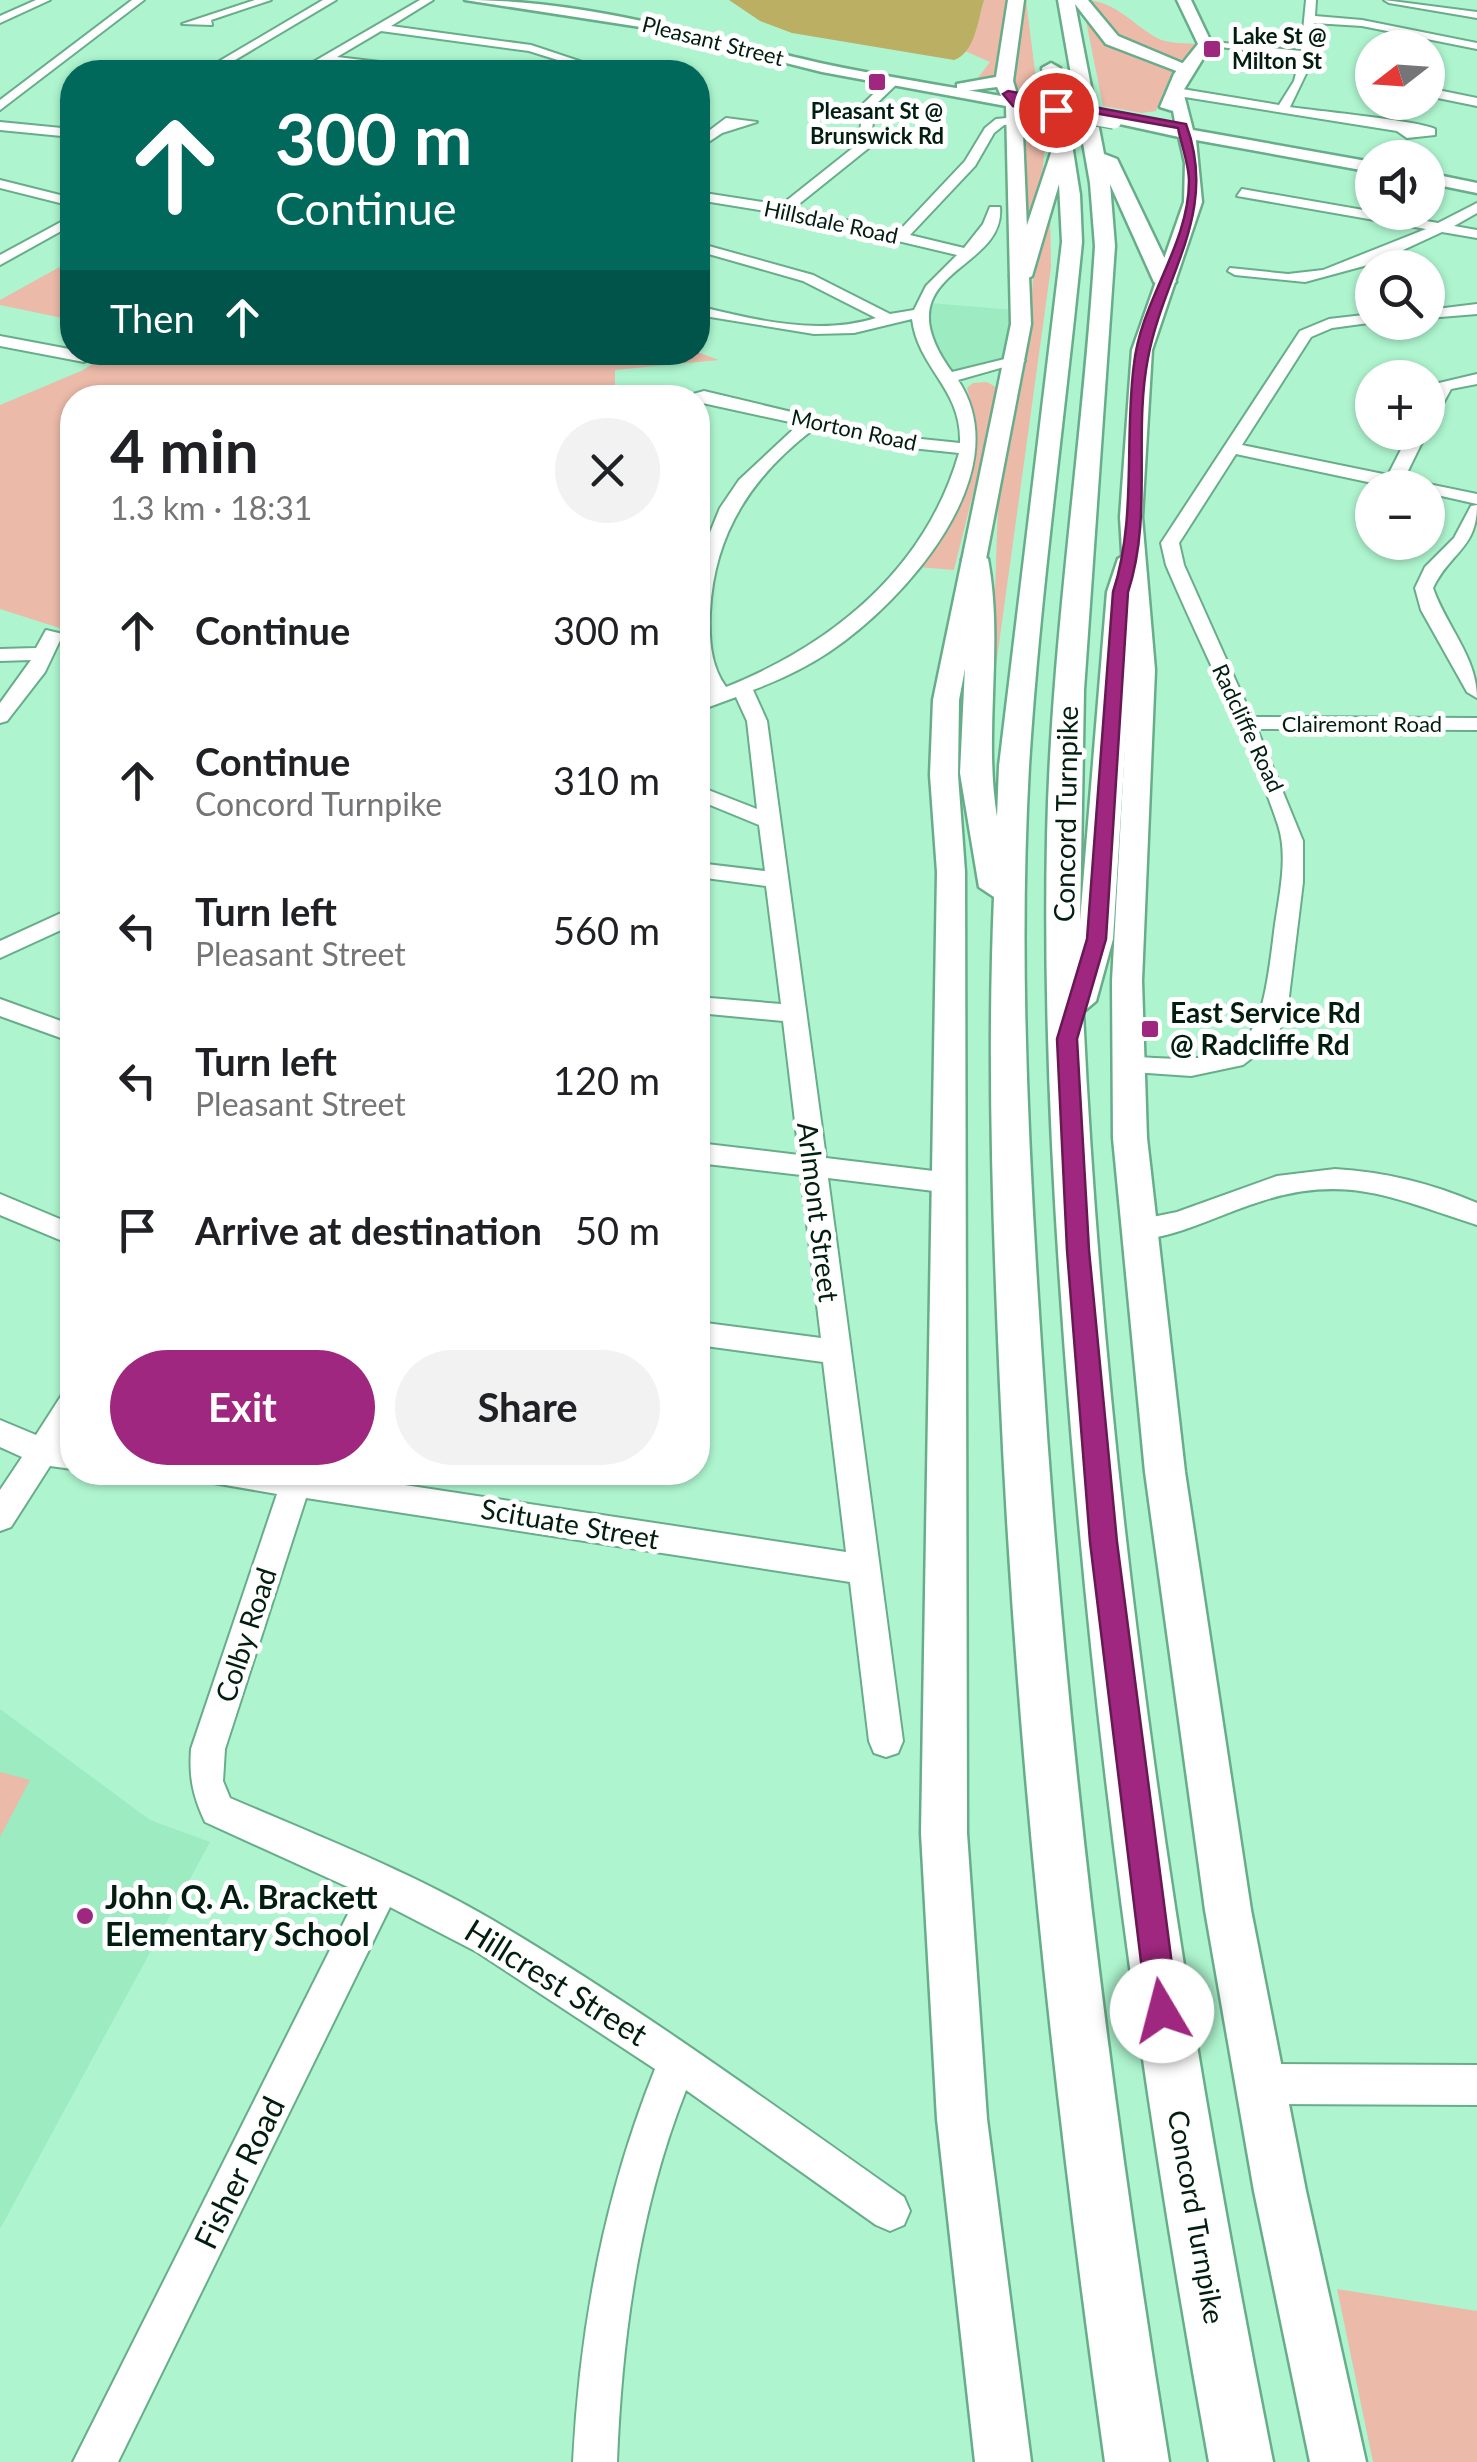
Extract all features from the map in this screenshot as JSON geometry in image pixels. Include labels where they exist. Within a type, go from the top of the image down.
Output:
[{"type":"highway","points":[[964,88],[1017,100],[1016,0]]},
{"type":"highway","name":"Concord Turnpike","points":[[1066,0],[1092,140],[1105,246],[1068,693],[1063,828],[1067,1039],[1083,1316],[1126,1741],[1168,2051],[1241,2462]]},
{"type":"highway","points":[[1080,0],[1112,40],[1185,68]]},
{"type":"highway","name":"Concord Turnpike","points":[[1047,41],[1072,210],[1071,258],[1021,679],[1008,929],[1011,1186],[1036,1624],[1076,2042],[1137,2462]]},
{"type":"highway","points":[[1092,140],[1113,165],[1165,282]]},
{"type":"highway","points":[[1021,276],[1050,167],[1063,143]]},
{"type":"highway","points":[[975,559],[984,599],[977,776],[984,844],[1008,929]]},
{"type":"highway","points":[[1067,1039],[1096,939],[1120,592],[1132,559]]},
{"type":"main road","name":"Pleasant Street","points":[[472,0],[647,24],[812,66],[1114,116],[1178,133],[1302,154]]},
{"type":"main road","points":[[1184,0],[1205,44],[1185,68],[1176,92],[1178,133],[1192,209],[1147,330],[1139,372],[1132,559],[1142,670],[1128,956],[1127,1065],[1138,1229],[1164,1472],[1205,1765],[1260,2084],[1338,2462]]},
{"type":"main road","name":"Pleasant Street","points":[[894,80],[964,88]]},
{"type":"main road","points":[[1003,2462],[966,2166],[946,1900],[942,1712],[951,882],[944,737],[948,684],[1014,375],[1021,276],[1017,100]]},
{"type":"main road","name":"Pleasant Street","points":[[1178,133],[1355,165]]},
{"type":"main road","points":[[1445,181],[1477,188]]},
{"type":"street","points":[[0,20],[44,0]]},
{"type":"street","points":[[0,106],[139,0]]},
{"type":"street","points":[[204,21],[266,0]]},
{"type":"street","points":[[228,60],[331,0]]},
{"type":"street","points":[[325,59],[428,0]]},
{"type":"street","points":[[1284,106],[1296,91],[1309,56],[1311,0]]},
{"type":"street","points":[[1389,0],[1477,15]]},
{"type":"street","points":[[1312,19],[1397,30]]},
{"type":"street","points":[[380,28],[549,52],[572,60]]},
{"type":"street","points":[[1445,40],[1477,46]]},
{"type":"street","points":[[1205,44],[1309,56]]},
{"type":"street","points":[[325,59],[335,60]]},
{"type":"street","points":[[784,210],[865,144],[869,104],[894,80]]},
{"type":"street","points":[[0,85],[23,88]]},
{"type":"street","points":[[1176,92],[1284,106],[1401,128]]},
{"type":"street","points":[[1445,95],[1477,102]]},
{"type":"street","points":[[901,237],[968,166],[1017,100]]},
{"type":"street","points":[[0,126],[60,132]]},
{"type":"street","points":[[710,136],[718,130]]},
{"type":"street","points":[[0,184],[60,199]]},
{"type":"street","points":[[1242,193],[1355,213]]},
{"type":"street","name":"Hillsdale Road","points":[[710,198],[784,210],[964,252]]},
{"type":"street","points":[[1445,227],[1477,207]]},
{"type":"street","points":[[710,701],[818,651],[882,598],[942,519],[967,450],[968,415],[950,377],[929,347],[921,318],[964,252],[990,231],[995,210]]},
{"type":"street","points":[[0,261],[60,227]]},
{"type":"street","points":[[1445,228],[1477,234]]},
{"type":"street","points":[[1235,272],[1308,278],[1439,230]]},
{"type":"street","points":[[710,250],[808,278],[882,318]]},
{"type":"street","points":[[1445,312],[1477,309]]},
{"type":"street","points":[[710,313],[796,330],[848,328],[882,318],[921,318]]},
{"type":"street","name":"Radcliffe Road","points":[[1127,1065],[1180,1070],[1218,1063],[1254,1046],[1274,1016],[1292,839],[1284,808],[1170,549],[1172,532],[1305,334],[1318,327],[1355,322]]},
{"type":"street","points":[[0,341],[60,353]]},
{"type":"street","points":[[8,361],[26,348]]},
{"type":"street","points":[[950,377],[991,380],[1014,375]]},
{"type":"street","points":[[950,377],[1014,375]]},
{"type":"street","points":[[1445,386],[1477,379]]},
{"type":"street","name":"Morton Road","points":[[710,397],[898,442],[967,450]]},
{"type":"street","name":"Morton Road","points":[[710,410],[743,405]]},
{"type":"street","name":"Arlmont Street","points":[[710,548],[749,475],[812,422]]},
{"type":"street","points":[[1230,447],[1355,474]]},
{"type":"street","points":[[1445,492],[1477,499]]},
{"type":"street","points":[[1477,510],[1462,540],[1432,571],[1424,588],[1431,610],[1477,692]]},
{"type":"street","points":[[0,716],[45,654],[53,634]]},
{"type":"street","points":[[0,656],[45,654]]},
{"type":"street","name":"Arlmont Street","points":[[710,676],[756,715],[886,1741]]},
{"type":"street","name":"Clairemont Road","points":[[1246,724],[1477,724]]},
{"type":"street","points":[[710,797],[770,822]]},
{"type":"street","points":[[710,872],[776,880]]},
{"type":"street","points":[[0,950],[60,922]]},
{"type":"street","points":[[710,1006],[795,1014]]},
{"type":"street","points":[[0,1007],[60,1030]]},
{"type":"street","points":[[710,1154],[950,1184]]},
{"type":"street","points":[[1138,1229],[1188,1221],[1290,1182],[1328,1178],[1399,1186],[1477,1216]]},
{"type":"street","points":[[0,1204],[60,1230]]},
{"type":"street","points":[[710,1336],[836,1352]]},
{"type":"street","points":[[0,1434],[57,1454],[0,1518]]},
{"type":"street","name":"Colby Road","points":[[208,1790],[208,1749],[295,1485]]},
{"type":"street","name":"Scituate Street","points":[[315,1485],[867,1570]]},
{"type":"street","name":"Hillcrest Street","points":[[208,1790],[213,1805],[227,1818],[383,1883],[490,1939],[678,2061],[890,2211]]},
{"type":"street","name":"Fisher Road","points":[[95,2462],[383,1883]]},
{"type":"street","points":[[596,2462],[598,2383],[612,2275],[636,2175],[678,2061]]},
{"type":"street","points":[[1260,2084],[1477,2086]]},
{"type":"shaded area","points":[[729,0],[984,0],[971,43],[954,60],[792,33],[760,21]]},
{"type":"shaded area","points":[[984,0],[1010,0],[999,77],[964,84],[977,79],[990,62],[965,51],[975,34]]},
{"type":"shaded area","points":[[1021,0],[1026,0],[1038,95],[1010,87]]},
{"type":"shaded area","points":[[1083,0],[1114,8],[1161,40],[1198,44],[1178,64],[1120,43]]},
{"type":"shaded area","points":[[1086,21],[1115,47],[1174,68],[1156,111],[1142,113],[1103,106]]},
{"type":"shaded area","points":[[1019,112],[1041,112],[1043,128],[1042,175],[1027,238]]},
{"type":"shaded area","points":[[1050,204],[1051,267],[991,702],[998,506],[1025,367],[1035,258]]},
{"type":"shaded area","points":[[60,267],[60,318],[0,305],[0,300]]},
{"type":"shaded area","points":[[930,303],[1014,310],[1006,364],[951,371],[929,327]]},
{"type":"shaded area","points":[[91,365],[667,365],[615,370],[615,385],[60,385],[60,628],[0,609],[0,405]]},
{"type":"shaded area","points":[[987,382],[999,389],[954,570],[918,567],[971,470],[977,427],[967,388],[973,383]]},
{"type":"shaded area","name":"John Q. A. Brackett Elementary School","points":[[0,1709],[150,1820],[210,1842],[0,2229]]},
{"type":"shaded area","points":[[0,1772],[30,1780],[0,1837]]},
{"type":"shaded area","points":[[1337,2289],[1477,2311],[1477,2462],[1373,2462]]},
{"type":"place","name":"Lake St @ Milton St","points":[[1212,49]]},
{"type":"place","name":"Pleasant St @ Brunswick Rd","points":[[877,82]]},
{"type":"place","name":"East Service Rd @ Radcliffe Rd","points":[[1150,1029]]},
{"type":"place","name":"John Q. A. Brackett Elementary School","points":[[85,1916]]},
{"type":"route","points":[[1056,110],[1013,102],[1008,94],[1182,126],[1192,157],[1194,180],[1187,226],[1150,320],[1140,362],[1130,516],[1132,559],[1120,592],[1096,939],[1067,1039],[1078,1250],[1104,1542],[1162,2011]]}]
